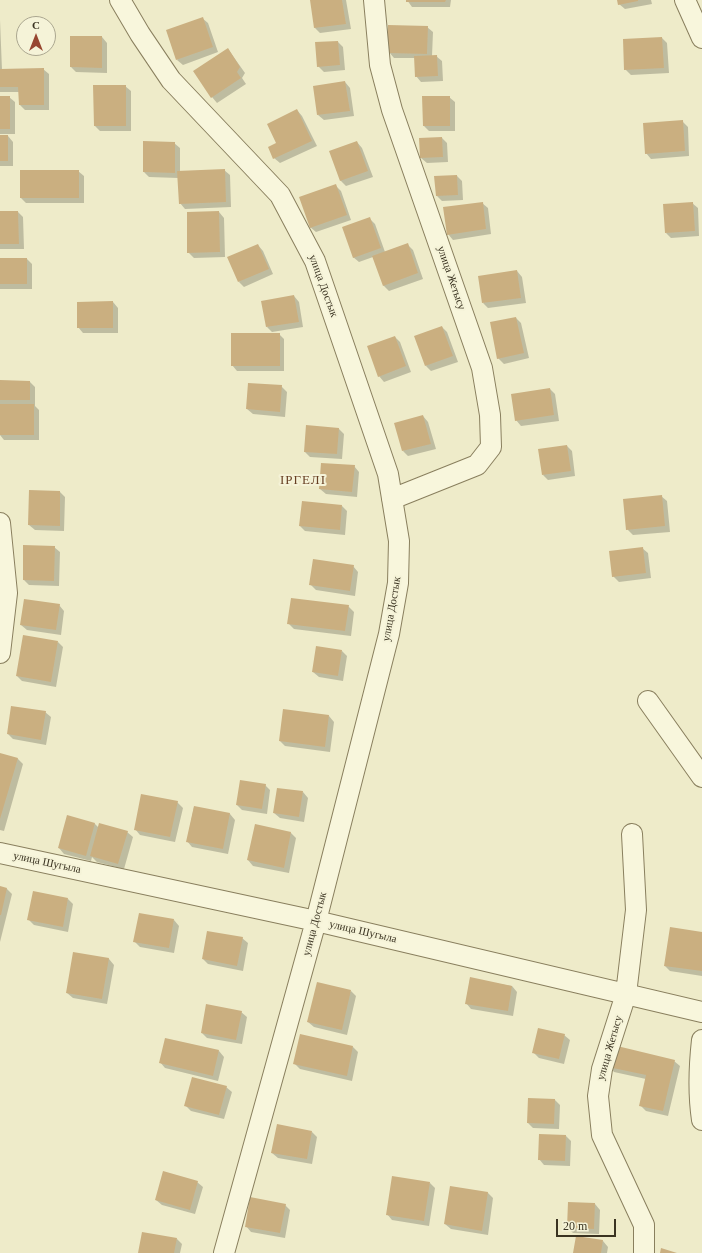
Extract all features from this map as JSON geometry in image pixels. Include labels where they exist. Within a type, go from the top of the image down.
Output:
[{"type":"street","name":"улица Достык","points":[[120,0],[140,34],[171,80],[280,195],[315,261],[388,474],[399,541],[398,583],[389,634],[316,921],[224,1253]]},
{"type":"street","name":"улица Жетысу","points":[[374,0],[380,65],[392,110],[482,368],[490,416],[491,447],[477,465],[392,499]]},
{"type":"street","points":[[685,0],[702,38]]},
{"type":"street","points":[[0,523],[7,593],[0,653]]},
{"type":"street","points":[[648,701],[702,778]]},
{"type":"street","name":"улица Жетысу","points":[[632,834],[636,910],[626,994],[602,1069],[598,1096],[602,1135],[644,1225],[644,1253]]},
{"type":"street","name":"улица Шугыла","points":[[0,853],[316,921],[702,1012]]},
{"type":"street","points":[[702,1040],[699,1065],[699,1103],[702,1120]]},
{"type":"building","points":[[310,0],[342,0],[346,24],[314,28]]},
{"type":"building","points":[[406,0],[446,0],[445,2],[406,2]]},
{"type":"building","points":[[617,0],[638,0],[638,1],[618,5]]},
{"type":"building","points":[[203,17],[213,47],[176,60],[166,30]]},
{"type":"building","points":[[388,25],[428,26],[427,54],[388,53]]},
{"type":"building","points":[[70,36],[102,36],[102,68],[70,67]]},
{"type":"building","points":[[662,37],[664,68],[624,70],[623,39]]},
{"type":"building","points":[[338,41],[340,65],[317,67],[315,42]]},
{"type":"building","points":[[228,48],[240,67],[237,72],[241,78],[211,98],[193,71]]},
{"type":"building","points":[[437,55],[438,76],[415,77],[414,56]]},
{"type":"building","points":[[44,68],[44,105],[19,105],[18,87],[0,87],[0,69]]},
{"type":"building","points":[[345,81],[350,111],[317,115],[313,86]]},
{"type":"building","points":[[93,85],[126,85],[126,126],[94,126]]},
{"type":"building","points":[[0,96],[10,96],[10,129],[0,129]]},
{"type":"building","points":[[422,96],[450,96],[450,126],[423,126]]},
{"type":"building","points":[[297,109],[312,141],[273,159],[268,147],[276,143],[267,124]]},
{"type":"building","points":[[683,120],[685,151],[645,154],[643,123]]},
{"type":"building","points":[[0,135],[8,135],[8,161],[0,161]]},
{"type":"building","points":[[442,137],[443,157],[420,158],[419,138]]},
{"type":"building","points":[[143,141],[175,142],[175,173],[143,172]]},
{"type":"building","points":[[357,141],[368,171],[340,181],[329,151]]},
{"type":"building","points":[[225,169],[226,202],[179,204],[177,171]]},
{"type":"building","points":[[20,170],[79,170],[79,198],[20,198]]},
{"type":"building","points":[[457,175],[458,195],[436,196],[434,176]]},
{"type":"building","points":[[336,184],[347,215],[310,228],[299,197]]},
{"type":"building","points":[[483,202],[486,229],[447,235],[443,207]]},
{"type":"building","points":[[693,202],[695,231],[665,233],[663,204]]},
{"type":"building","points":[[0,211],[18,211],[19,244],[0,244]]},
{"type":"building","points":[[219,211],[220,252],[187,253],[187,212]]},
{"type":"building","points":[[370,217],[381,248],[353,258],[342,227]]},
{"type":"building","points":[[408,243],[418,273],[383,286],[372,256]]},
{"type":"building","points":[[258,244],[269,269],[238,282],[227,257]]},
{"type":"building","points":[[0,258],[27,258],[27,284],[0,284]]},
{"type":"building","points":[[517,270],[521,298],[482,303],[478,276]]},
{"type":"building","points":[[294,295],[299,322],[266,327],[261,301]]},
{"type":"building","points":[[113,301],[113,328],[77,328],[77,302]]},
{"type":"building","points":[[516,317],[524,353],[497,359],[490,322]]},
{"type":"building","points":[[442,326],[453,356],[425,366],[414,336]]},
{"type":"building","points":[[231,333],[280,333],[280,366],[231,366]]},
{"type":"building","points":[[395,336],[406,366],[378,377],[367,346]]},
{"type":"building","points":[[0,380],[30,381],[30,400],[0,400]]},
{"type":"building","points":[[248,383],[282,385],[280,412],[246,409]]},
{"type":"building","points":[[550,388],[554,415],[515,421],[511,394]]},
{"type":"building","points":[[0,404],[34,404],[34,435],[0,435]]},
{"type":"building","points":[[423,415],[431,444],[402,451],[394,423]]},
{"type":"building","points":[[306,425],[339,428],[337,454],[304,452]]},
{"type":"building","points":[[567,445],[571,471],[542,475],[538,449]]},
{"type":"building","points":[[321,463],[355,465],[352,492],[319,489]]},
{"type":"building","points":[[29,490],[60,491],[60,526],[28,525]]},
{"type":"building","points":[[662,495],[665,526],[626,530],[623,499]]},
{"type":"building","points":[[302,501],[342,505],[340,530],[299,526]]},
{"type":"building","points":[[23,545],[55,546],[54,581],[23,580]]},
{"type":"building","points":[[643,547],[646,573],[612,577],[609,551]]},
{"type":"building","points":[[313,559],[354,565],[350,591],[309,585]]},
{"type":"building","points":[[291,598],[349,605],[345,631],[287,624]]},
{"type":"building","points":[[24,599],[60,604],[56,630],[20,625]]},
{"type":"building","points":[[23,635],[58,641],[51,682],[16,676]]},
{"type":"building","points":[[316,646],[342,650],[338,676],[312,672]]},
{"type":"building","points":[[11,706],[46,711],[41,740],[7,734]]},
{"type":"building","points":[[283,709],[329,715],[325,747],[279,741]]},
{"type":"building","points":[[0,753],[18,758],[0,819]]},
{"type":"building","points":[[240,780],[266,784],[262,809],[236,805]]},
{"type":"building","points":[[277,788],[303,791],[299,817],[273,813]]},
{"type":"building","points":[[141,794],[178,801],[170,837],[134,830]]},
{"type":"building","points":[[194,806],[230,813],[223,849],[186,842]]},
{"type":"building","points":[[67,815],[95,823],[86,856],[58,848]]},
{"type":"building","points":[[99,823],[128,831],[118,864],[90,856]]},
{"type":"building","points":[[255,824],[291,832],[284,868],[247,860]]},
{"type":"building","points":[[0,886],[7,888],[1,915],[0,915]]},
{"type":"building","points":[[33,891],[68,898],[63,927],[27,920]]},
{"type":"building","points":[[139,913],[174,919],[169,948],[133,942]]},
{"type":"building","points":[[670,927],[702,932],[702,971],[664,966]]},
{"type":"building","points":[[207,931],[243,937],[237,966],[202,959]]},
{"type":"building","points":[[73,952],[109,958],[102,999],[66,993]]},
{"type":"building","points":[[470,977],[512,986],[508,1011],[465,1004]]},
{"type":"building","points":[[317,982],[351,990],[342,1030],[307,1022]]},
{"type":"building","points":[[206,1004],[242,1011],[236,1040],[201,1033]]},
{"type":"building","points":[[538,1028],[565,1034],[559,1059],[532,1053]]},
{"type":"building","points":[[300,1034],[353,1046],[347,1076],[293,1064]]},
{"type":"building","points":[[165,1038],[219,1050],[213,1076],[159,1063]]},
{"type":"building","points":[[613,1045],[675,1060],[663,1111],[639,1106],[646,1075],[608,1067]]},
{"type":"building","points":[[192,1077],[227,1086],[219,1115],[184,1106]]},
{"type":"building","points":[[528,1098],[555,1099],[554,1124],[527,1123]]},
{"type":"building","points":[[277,1124],[312,1131],[307,1159],[271,1153]]},
{"type":"building","points":[[539,1134],[566,1135],[565,1161],[538,1160]]},
{"type":"building","points":[[163,1171],[198,1181],[190,1210],[155,1200]]},
{"type":"building","points":[[392,1176],[430,1182],[424,1221],[386,1215]]},
{"type":"building","points":[[450,1186],[488,1192],[482,1231],[444,1224]]},
{"type":"building","points":[[250,1197],[286,1204],[280,1233],[245,1227]]},
{"type":"building","points":[[568,1202],[595,1203],[594,1229],[567,1228]]},
{"type":"building","points":[[142,1232],[177,1238],[174,1253],[138,1253]]},
{"type":"building","points":[[576,1236],[603,1240],[601,1253],[573,1253]]},
{"type":"building","points":[[661,1248],[677,1253],[660,1253]]},
{"type":"district","name":"ІРГЕЛІ","points":[[303,481]]}]
